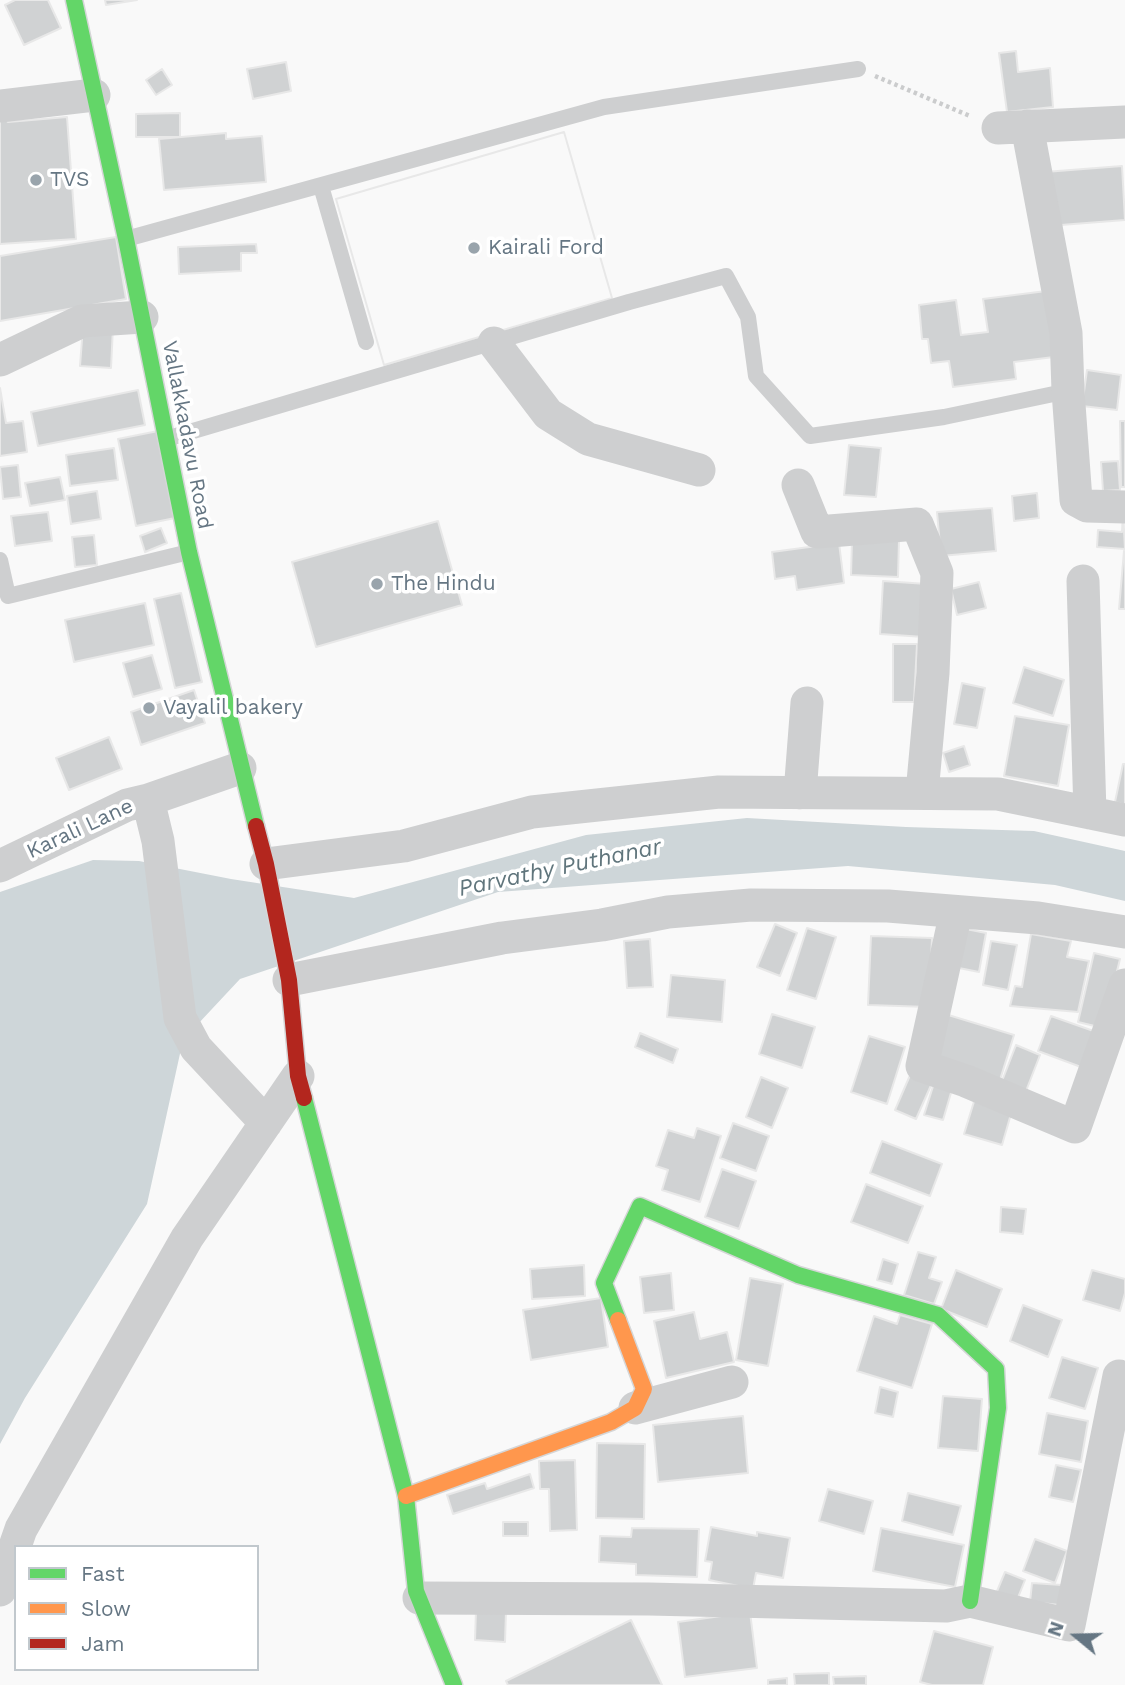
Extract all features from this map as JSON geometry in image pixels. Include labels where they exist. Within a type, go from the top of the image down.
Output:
[{"type":"street","name":"Vallakkadavu Road","points":[[74,0],[126,239],[189,552],[267,870],[288,976],[298,1076],[405,1496],[416,1591],[454,1685]]},
{"type":"street","points":[[0,106],[94,95]]},
{"type":"street","points":[[1125,122],[1012,127],[1066,333],[1076,500],[1087,506],[1125,507]]},
{"type":"street","points":[[0,360],[82,321],[142,317]]},
{"type":"street","points":[[494,342],[548,414],[588,439],[699,470]]},
{"type":"street","points":[[798,485],[817,532],[917,524],[937,573],[933,673],[922,793]]},
{"type":"street","points":[[1083,581],[1090,813]]},
{"type":"street","points":[[800,793],[807,703]]},
{"type":"street","name":"Karali Lane","points":[[0,866],[127,805],[240,768]]},
{"type":"street","points":[[267,870],[404,846],[532,812],[719,792],[998,793],[1125,820]]},
{"type":"street","points":[[148,800],[158,841],[180,1018],[196,1048],[266,1123]]},
{"type":"street","points":[[288,976],[667,912],[751,905],[888,906],[1038,918],[1125,932]]},
{"type":"street","points":[[956,912],[922,1066],[1074,1127],[1125,985]]},
{"type":"street","points":[[15,1545],[34,1504],[187,1238],[298,1076]]},
{"type":"street","points":[[635,1408],[645,1389],[604,1283],[640,1206],[798,1275],[938,1315],[996,1369],[998,1408],[970,1601]]},
{"type":"street","points":[[419,1598],[649,1599],[946,1606],[970,1601],[1069,1625],[1119,1376]]},
{"type":"street","points":[[405,1496],[611,1422],[635,1408],[732,1382]]},
{"type":"street","points":[[0,1590],[14,1547]]},
{"type":"lane","points":[[126,239],[604,107],[858,69]]},
{"type":"lane","points":[[321,186],[366,342]]},
{"type":"lane","points":[[166,439],[726,276],[748,317],[756,376],[810,436],[944,417],[1068,391]]},
{"type":"lane","points":[[0,560],[8,596],[189,552]]},
{"type":"path","points":[[858,69],[1012,127]]},
{"type":"water","name":"Parvathy Puthanar","points":[[747,818],[1034,831],[1125,851],[1125,901],[1055,885],[848,866],[498,892],[240,979],[183,1040],[147,1204],[25,1398],[0,1444],[0,892],[93,860],[139,861],[231,879],[354,898],[586,835]]},
{"type":"building","points":[[15,0],[48,0],[61,28],[24,45],[5,5]]},
{"type":"building","points":[[105,0],[137,0],[106,5]]},
{"type":"building","points":[[1016,51],[1018,72],[1050,68],[1053,107],[1007,112],[999,53]]},
{"type":"building","points":[[286,62],[291,91],[253,99],[247,69]]},
{"type":"building","points":[[162,69],[172,85],[156,95],[146,80]]},
{"type":"building","points":[[180,113],[180,137],[136,137],[136,114]]},
{"type":"building","name":"TVS","points":[[0,115],[8,122],[67,117],[76,239],[0,244]]},
{"type":"building","name":"Kairali Ford","points":[[564,132],[612,298],[384,365],[336,199]]},
{"type":"building","name":"Kairali Ford","points":[[564,132],[612,298],[384,365],[336,199]]},
{"type":"building","points":[[226,133],[226,139],[262,136],[266,182],[164,190],[159,139]]},
{"type":"building","points":[[1122,166],[1125,220],[1048,226],[1045,172]]},
{"type":"building","points":[[116,237],[126,299],[0,321],[0,256]]},
{"type":"building","points":[[256,244],[257,253],[241,253],[241,271],[179,274],[178,247]]},
{"type":"building","points":[[1054,290],[1062,356],[1014,362],[1016,379],[953,387],[949,361],[931,363],[928,339],[922,339],[919,305],[956,300],[961,335],[988,332],[983,299]]},
{"type":"building","points":[[83,326],[113,327],[111,368],[80,366]]},
{"type":"building","points":[[1087,370],[1121,375],[1117,410],[1082,406]]},
{"type":"building","points":[[0,388],[6,423],[23,421],[27,452],[0,456]]},
{"type":"building","points":[[138,390],[145,425],[38,446],[31,412]]},
{"type":"building","points":[[1120,421],[1125,421],[1125,487],[1121,487]]},
{"type":"building","points":[[158,431],[175,518],[136,526],[118,439]]},
{"type":"building","points":[[849,445],[881,448],[876,497],[844,495]]},
{"type":"building","points":[[114,448],[118,480],[70,486],[66,455]]},
{"type":"building","points":[[1118,461],[1120,490],[1103,491],[1101,462]]},
{"type":"building","points":[[18,465],[21,497],[3,499],[0,467]]},
{"type":"building","points":[[60,477],[65,500],[30,506],[25,483]]},
{"type":"building","points":[[97,491],[101,519],[71,524],[67,496]]},
{"type":"building","points":[[1037,493],[1039,518],[1014,521],[1012,496]]},
{"type":"building","points":[[992,508],[996,551],[941,556],[937,512]]},
{"type":"building","points":[[1123,511],[1125,549],[1097,547],[1098,530],[1122,532]]},
{"type":"building","points":[[48,512],[52,541],[15,546],[11,516]]},
{"type":"building","name":"The Hindu","points":[[438,521],[462,605],[316,647],[292,562]]},
{"type":"building","points":[[161,528],[167,543],[145,552],[140,536]]},
{"type":"building","points":[[94,535],[97,565],[75,567],[72,537]]},
{"type":"building","points":[[852,539],[899,540],[898,577],[851,575]]},
{"type":"building","points":[[839,543],[844,583],[797,590],[795,576],[775,579],[772,552]]},
{"type":"building","points":[[1124,551],[1125,609],[1119,609]]},
{"type":"building","points":[[883,581],[927,584],[924,637],[880,634]]},
{"type":"building","points":[[979,582],[986,608],[957,615],[951,589]]},
{"type":"building","points":[[181,593],[202,682],[175,688],[154,599]]},
{"type":"building","points":[[145,603],[154,645],[74,662],[65,620]]},
{"type":"building","points":[[893,644],[917,644],[914,702],[893,702]]},
{"type":"building","points":[[152,655],[162,689],[133,697],[123,663]]},
{"type":"building","points":[[1024,667],[1064,680],[1053,716],[1013,703]]},
{"type":"building","points":[[962,683],[985,688],[977,728],[954,724]]},
{"type":"building","points":[[194,690],[205,723],[141,745],[131,712]]},
{"type":"building","points":[[1015,716],[1069,725],[1058,786],[1004,776]]},
{"type":"building","points":[[109,737],[122,769],[69,790],[56,758]]},
{"type":"building","points":[[964,746],[970,765],[949,772],[943,753]]},
{"type":"building","points":[[1125,764],[1125,805],[1115,802]]},
{"type":"building","points":[[775,924],[797,933],[780,976],[757,967]]},
{"type":"building","points":[[807,928],[836,937],[816,999],[787,990]]},
{"type":"building","points":[[966,929],[986,933],[979,972],[959,968]]},
{"type":"building","points":[[1031,934],[1071,941],[1067,957],[1089,961],[1078,1012],[1010,1006],[1015,986],[1022,987]]},
{"type":"building","points":[[871,936],[932,938],[929,1007],[868,1005]]},
{"type":"building","points":[[650,939],[653,987],[627,988],[624,941]]},
{"type":"building","points":[[991,941],[1017,945],[1008,990],[983,985]]},
{"type":"building","points":[[1094,953],[1120,959],[1103,1028],[1078,1022]]},
{"type":"building","points":[[671,975],[725,980],[722,1022],[667,1017]]},
{"type":"building","points":[[772,1014],[815,1027],[802,1068],[759,1054]]},
{"type":"building","points":[[945,1014],[1014,1035],[999,1083],[930,1062]]},
{"type":"building","points":[[1051,1016],[1102,1034],[1089,1070],[1038,1051]]},
{"type":"building","points":[[640,1033],[678,1049],[673,1063],[635,1047]]},
{"type":"building","points":[[869,1036],[905,1047],[887,1104],[851,1092]]},
{"type":"building","points":[[1016,1045],[1040,1055],[1026,1091],[1002,1081]]},
{"type":"building","points":[[911,1073],[932,1083],[916,1119],[895,1110]]},
{"type":"building","points":[[761,1077],[788,1088],[772,1128],[746,1117]]},
{"type":"building","points":[[935,1080],[953,1086],[943,1120],[924,1115]]},
{"type":"building","points":[[976,1095],[1013,1107],[1002,1145],[964,1134]]},
{"type":"building","points":[[733,1123],[769,1136],[756,1171],[720,1158]]},
{"type":"building","points":[[697,1128],[721,1136],[700,1202],[662,1190],[668,1170],[656,1166],[668,1130],[694,1138]]},
{"type":"building","points":[[882,1141],[942,1164],[930,1196],[870,1173]]},
{"type":"building","points":[[722,1169],[756,1181],[739,1229],[705,1217]]},
{"type":"building","points":[[866,1184],[923,1206],[908,1243],[851,1222]]},
{"type":"building","points":[[1001,1207],[1026,1209],[1023,1234],[1000,1232]]},
{"type":"building","points":[[918,1252],[936,1257],[929,1278],[942,1282],[934,1304],[904,1295]]},
{"type":"building","points":[[883,1259],[898,1264],[892,1284],[877,1280]]},
{"type":"building","points":[[584,1265],[585,1296],[532,1299],[530,1269]]},
{"type":"building","points":[[956,1270],[1002,1289],[987,1327],[941,1309]]},
{"type":"building","points":[[1092,1270],[1125,1279],[1125,1293],[1120,1311],[1083,1300]]},
{"type":"building","points":[[671,1273],[674,1310],[644,1313],[640,1277]]},
{"type":"building","points":[[750,1278],[783,1284],[768,1366],[736,1360]]},
{"type":"building","points":[[601,1298],[608,1347],[531,1360],[523,1310]]},
{"type":"building","points":[[1023,1305],[1062,1320],[1048,1357],[1010,1341]]},
{"type":"building","points":[[694,1312],[700,1339],[727,1332],[734,1362],[666,1378],[654,1321]]},
{"type":"building","points":[[900,1315],[932,1324],[912,1388],[857,1371],[874,1316],[897,1324]]},
{"type":"building","points":[[1062,1357],[1098,1368],[1085,1409],[1049,1398]]},
{"type":"building","points":[[880,1387],[898,1392],[893,1417],[875,1413]]},
{"type":"building","points":[[943,1396],[982,1399],[978,1451],[938,1448]]},
{"type":"building","points":[[1047,1413],[1088,1421],[1081,1462],[1039,1454]]},
{"type":"building","points":[[743,1416],[748,1473],[658,1482],[653,1425]]},
{"type":"building","points":[[597,1443],[645,1444],[644,1519],[596,1518]]},
{"type":"building","points":[[575,1460],[577,1530],[550,1531],[549,1489],[540,1489],[539,1461]]},
{"type":"building","points":[[1056,1465],[1081,1470],[1073,1502],[1049,1497]]},
{"type":"building","points":[[530,1474],[534,1488],[453,1514],[447,1495],[485,1483],[487,1489]]},
{"type":"building","points":[[828,1489],[873,1501],[864,1534],[819,1521]]},
{"type":"building","points":[[908,1493],[961,1506],[953,1535],[902,1521]]},
{"type":"building","points":[[503,1522],[528,1522],[528,1536],[503,1536]]},
{"type":"building","points":[[711,1527],[757,1536],[757,1532],[790,1538],[783,1578],[756,1573],[753,1589],[709,1580],[712,1562],[705,1561]]},
{"type":"building","points":[[632,1528],[699,1529],[697,1577],[636,1575],[636,1564],[599,1562],[600,1536],[631,1537]]},
{"type":"building","points":[[881,1528],[964,1545],[955,1587],[873,1571]]},
{"type":"building","points":[[1035,1539],[1067,1551],[1055,1583],[1023,1571]]},
{"type":"building","points":[[1005,1572],[1025,1580],[1015,1605],[995,1596]]},
{"type":"building","points":[[1032,1583],[1062,1585],[1060,1605],[1030,1602]]},
{"type":"building","points":[[476,1610],[506,1611],[505,1642],[475,1640]]},
{"type":"building","points":[[750,1612],[757,1668],[685,1677],[678,1622]]},
{"type":"building","points":[[631,1620],[662,1685],[508,1685],[506,1681]]},
{"type":"building","points":[[934,1631],[993,1647],[983,1685],[932,1685],[920,1682]]},
{"type":"building","points":[[829,1673],[829,1685],[795,1685],[794,1674]]},
{"type":"building","points":[[866,1676],[866,1685],[834,1685],[833,1677]]},
{"type":"building","points":[[787,1678],[787,1685],[768,1685],[768,1680]]},
{"type":"traffic: fast","points":[[74,0],[126,239],[189,552],[256,826]]},
{"type":"traffic: fast","points":[[304,1098],[406,1496],[416,1591],[454,1685]]},
{"type":"traffic: fast","points":[[618,1320],[604,1283],[640,1206],[798,1275],[938,1315],[996,1369],[998,1408],[970,1601]]},
{"type":"traffic: slow","points":[[406,1496],[611,1422],[635,1408],[644,1389],[618,1320]]},
{"type":"traffic: jam","points":[[256,826],[289,980],[298,1076],[304,1098]]},
{"type":"place","name":"TVS","points":[[36,180]]},
{"type":"place","name":"Kairali Ford","points":[[474,248]]},
{"type":"place","name":"The Hindu","points":[[377,584]]},
{"type":"place","name":"Vayalil bakery","points":[[149,708]]}]
